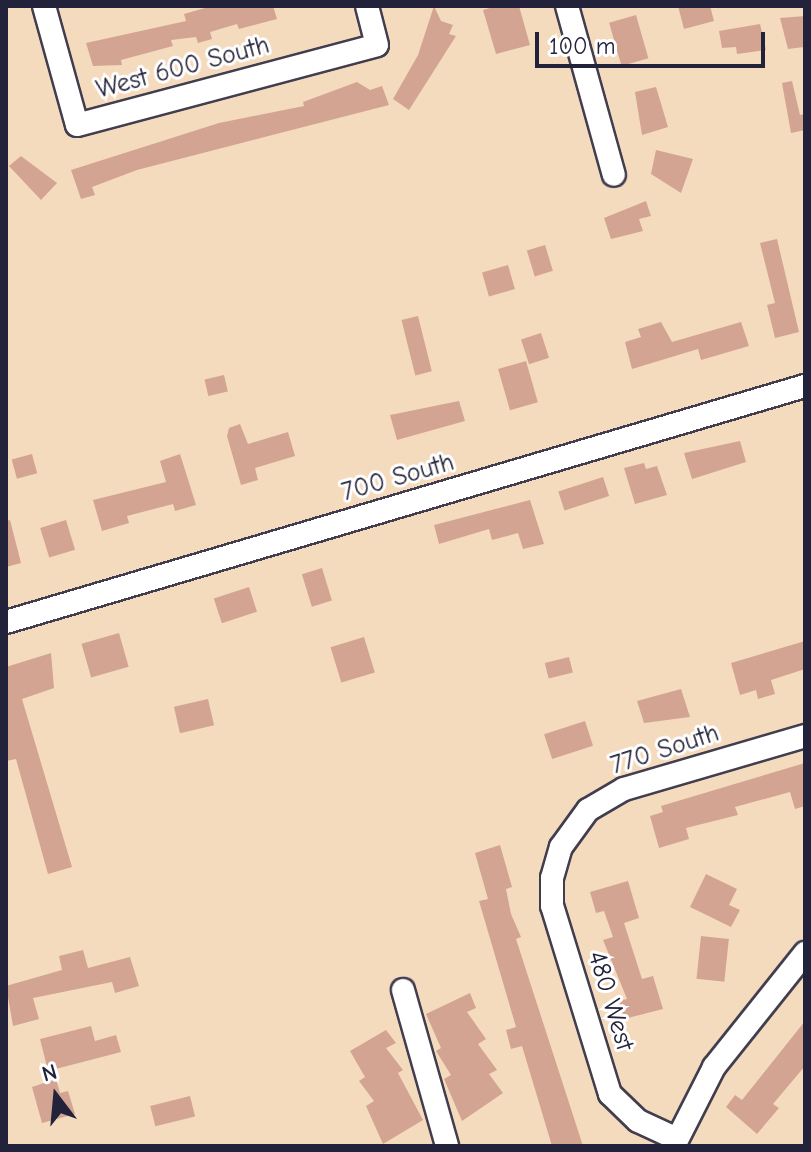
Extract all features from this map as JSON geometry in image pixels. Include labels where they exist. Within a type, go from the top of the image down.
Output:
[{"type":"street","name":"West 600 South","points":[[44,6],[77,125],[377,45],[367,6]]},
{"type":"street","points":[[567,6],[614,175]]},
{"type":"street","name":"700 South","points":[[6,622],[805,386]]},
{"type":"street","name":"770 South","points":[[561,847],[588,810],[624,789],[805,736]]},
{"type":"street","name":"480 West","points":[[561,847],[552,878],[552,906],[610,1094],[638,1121],[674,1142]]},
{"type":"street","points":[[674,1142],[714,1067],[805,953]]},
{"type":"street","points":[[403,990],[447,1146]]},
{"type":"building","points":[[212,6],[273,6],[277,19],[239,29],[237,24],[210,32],[212,39],[198,43],[196,37],[171,40],[173,46],[121,60],[122,65],[93,66],[86,43],[186,21],[184,14]]},
{"type":"building","points":[[434,6],[441,21],[453,25],[449,34],[456,36],[409,110],[393,99],[418,55]]},
{"type":"building","points":[[497,6],[519,6],[530,45],[496,54],[483,10]]},
{"type":"building","points":[[678,6],[710,6],[714,21],[684,29]]},
{"type":"building","points":[[636,15],[648,58],[621,66],[609,23]]},
{"type":"building","points":[[805,16],[804,47],[788,49],[780,18]]},
{"type":"building","points":[[760,24],[766,50],[737,54],[736,47],[722,48],[719,31]]},
{"type":"building","points":[[792,81],[800,115],[805,114],[805,130],[791,133],[782,83]]},
{"type":"building","points":[[357,82],[370,90],[382,86],[389,105],[137,170],[92,187],[95,195],[81,199],[71,170],[219,123],[304,106],[303,102]]},
{"type":"building","points":[[656,87],[668,127],[642,135],[635,92]]},
{"type":"building","points":[[656,150],[693,159],[681,193],[651,174]]},
{"type":"building","points":[[21,156],[57,183],[41,200],[9,166]]},
{"type":"building","points":[[646,201],[651,216],[639,219],[643,231],[611,239],[604,218]]},
{"type":"building","points":[[777,239],[799,332],[775,338],[767,305],[775,303],[760,243]]},
{"type":"building","points":[[545,245],[553,271],[535,276],[527,251]]},
{"type":"building","points":[[508,265],[515,289],[489,296],[482,272]]},
{"type":"building","points":[[418,316],[432,371],[415,375],[402,320]]},
{"type":"building","points":[[661,322],[672,342],[741,322],[749,346],[701,360],[698,349],[632,369],[625,342],[641,337],[638,329]]},
{"type":"building","points":[[541,333],[549,358],[529,364],[521,339]]},
{"type":"building","points":[[526,361],[538,402],[510,410],[498,369]]},
{"type":"building","points":[[224,375],[228,392],[208,396],[205,379]]},
{"type":"building","points":[[459,401],[465,421],[397,440],[390,415]]},
{"type":"building","points":[[240,424],[248,444],[288,432],[295,456],[255,468],[258,480],[241,485],[227,436],[229,428]]},
{"type":"building","points":[[740,441],[746,462],[692,479],[684,453]]},
{"type":"building","points":[[32,454],[37,473],[17,479],[12,459]]},
{"type":"building","points":[[180,454],[196,505],[175,511],[173,504],[127,516],[129,523],[102,531],[93,500],[166,482],[160,461]]},
{"type":"building","points":[[644,463],[646,469],[657,466],[667,495],[635,504],[624,468]]},
{"type":"building","points":[[603,477],[609,496],[564,511],[558,492]]},
{"type":"building","points":[[530,500],[544,544],[523,549],[518,533],[492,540],[489,529],[439,544],[434,525]]},
{"type":"building","points":[[10,520],[21,563],[6,567],[6,521]]},
{"type":"building","points":[[66,520],[75,550],[49,558],[40,528]]},
{"type":"building","points":[[322,568],[332,601],[312,607],[302,574]]},
{"type":"building","points":[[249,587],[257,612],[222,623],[214,598]]},
{"type":"building","points":[[119,633],[129,667],[91,677],[82,644]]},
{"type":"building","points":[[364,637],[375,672],[341,683],[331,647]]},
{"type":"building","points":[[805,641],[805,669],[771,680],[775,694],[758,699],[756,690],[740,695],[731,663]]},
{"type":"building","points":[[51,653],[54,688],[22,699],[72,867],[48,874],[16,759],[6,761],[6,667]]},
{"type":"building","points":[[569,657],[573,673],[549,679],[545,663]]},
{"type":"building","points":[[681,689],[690,717],[644,723],[637,701]]},
{"type":"building","points":[[208,699],[214,725],[180,733],[174,707]]},
{"type":"building","points":[[585,721],[593,746],[552,759],[544,734]]},
{"type":"building","points":[[805,763],[805,806],[795,809],[790,792],[735,807],[738,815],[686,828],[689,839],[659,848],[650,816],[663,812],[661,806]]},
{"type":"building","points":[[500,845],[512,887],[506,889],[511,914],[521,937],[516,939],[583,1146],[552,1146],[522,1046],[511,1049],[506,1030],[516,1027],[479,901],[488,899],[475,853]]},
{"type":"building","points":[[706,874],[737,889],[729,905],[740,910],[731,927],[690,907]]},
{"type":"building","points":[[628,881],[639,918],[624,923],[642,979],[653,976],[663,1009],[624,1019],[619,1001],[627,999],[603,940],[613,937],[604,911],[596,913],[590,892]]},
{"type":"building","points":[[701,936],[729,939],[724,982],[697,979]]},
{"type":"building","points":[[83,950],[88,968],[130,957],[139,986],[115,993],[112,982],[33,998],[39,1019],[13,1026],[6,986],[62,970],[59,956]]},
{"type":"building","points":[[470,993],[476,1008],[467,1012],[486,1039],[478,1044],[497,1070],[489,1074],[503,1093],[462,1121],[444,1079],[451,1075],[436,1051],[441,1048],[426,1014]]},
{"type":"building","points":[[805,1021],[805,1066],[773,1104],[779,1108],[757,1134],[726,1107],[735,1095],[742,1100]]},
{"type":"building","points":[[91,1026],[95,1041],[116,1035],[121,1052],[48,1071],[40,1039]]},
{"type":"building","points":[[386,1030],[396,1043],[386,1048],[403,1070],[398,1073],[423,1120],[383,1144],[366,1106],[374,1101],[359,1081],[365,1077],[350,1051]]},
{"type":"building","points":[[56,1079],[60,1093],[68,1091],[75,1114],[42,1123],[32,1087]]},
{"type":"building","points":[[190,1096],[195,1116],[155,1126],[150,1106]]}]
